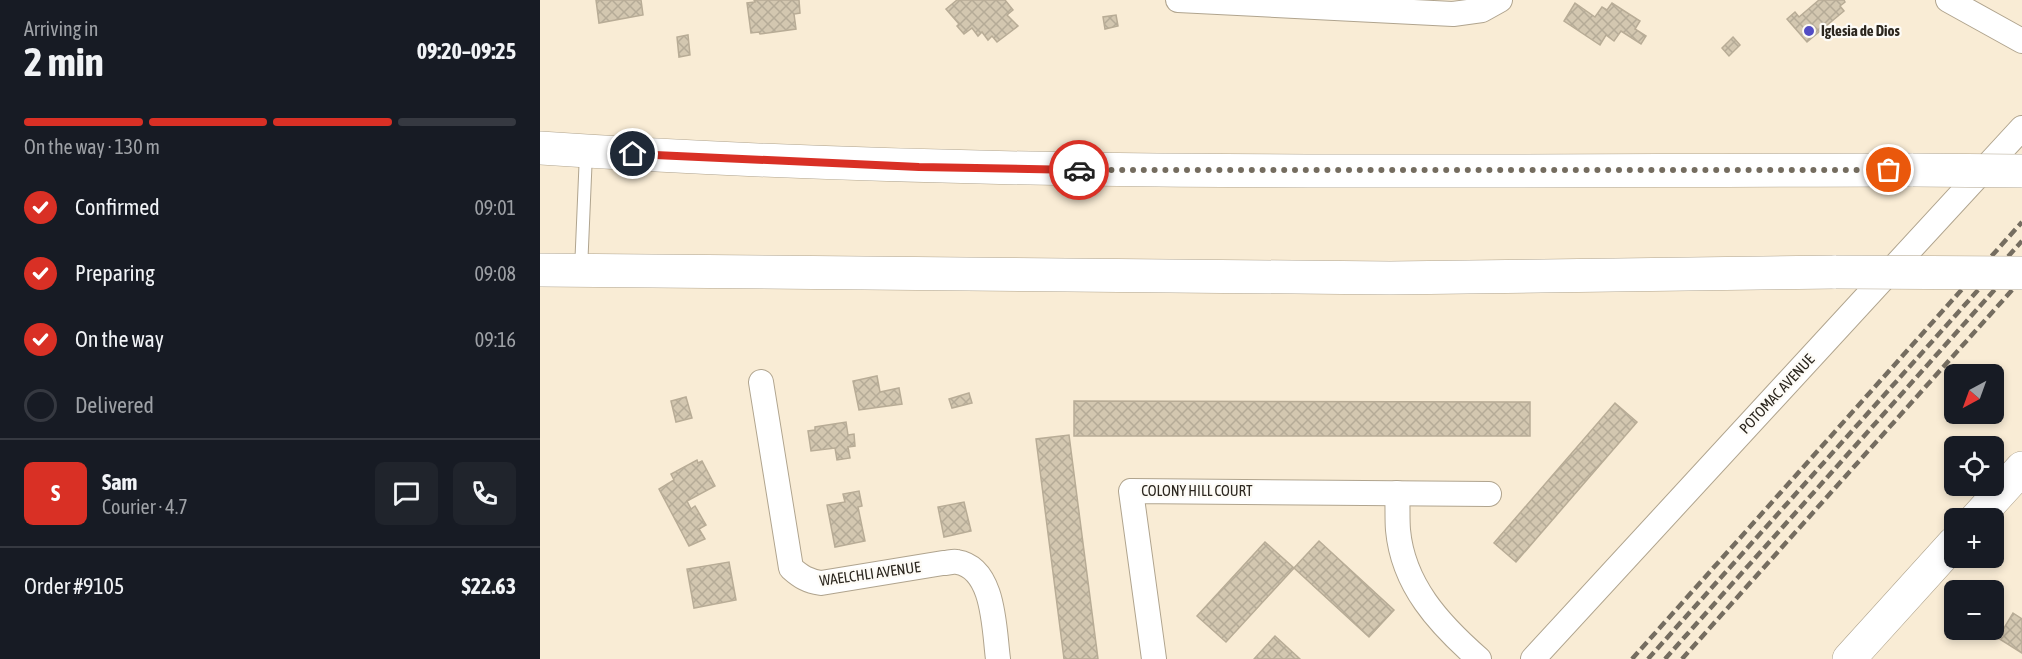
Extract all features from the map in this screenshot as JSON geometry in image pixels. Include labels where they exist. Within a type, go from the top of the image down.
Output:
[{"type":"main road","points":[[540,148],[772,161],[1077,170],[2022,171]]},
{"type":"main road","points":[[540,270],[1390,278],[1836,272],[2022,273]]},
{"type":"main road","points":[[1986,508],[2022,468]]},
{"type":"main road","points":[[1849,659],[1944,554]]},
{"type":"street","points":[[1178,0],[1453,14],[1482,10],[1500,0]]},
{"type":"street","points":[[1948,0],[2022,41]]},
{"type":"street","name":"POTOMAC AVENUE","points":[[1533,659],[2022,128]]},
{"type":"street","name":"WAELCHLI AVENUE","points":[[761,382],[791,568],[810,582],[821,583],[943,563],[957,562],[969,567],[980,577],[987,590],[998,659]]},
{"type":"street","name":"COLONY HILL COURT","points":[[1154,659],[1131,491],[1489,494]]},
{"type":"street","points":[[1397,493],[1398,531],[1410,577],[1434,616],[1479,659]]},
{"type":"lane","points":[[581,270],[586,152]]},
{"type":"building","points":[[596,0],[641,0],[643,15],[599,23]]},
{"type":"building","points":[[754,0],[799,0],[800,13],[794,14],[796,29],[751,33],[747,3],[755,2]]},
{"type":"building","points":[[957,0],[1005,0],[1013,10],[1007,15],[1018,26],[997,42],[992,36],[988,40],[982,32],[978,36],[972,28],[964,34],[946,9]]},
{"type":"building","name":"Iglesia de Dios","points":[[1819,0],[1844,0],[1845,2],[1840,6],[1844,11],[1807,42],[1787,19],[1795,12],[1799,17]]},
{"type":"building","points":[[1575,3],[1595,17],[1602,7],[1607,10],[1612,3],[1640,21],[1635,29],[1646,36],[1641,44],[1621,31],[1614,41],[1606,35],[1600,45],[1564,21]]},
{"type":"building","points":[[1116,15],[1118,26],[1105,29],[1103,17]]},
{"type":"building","points":[[688,35],[690,55],[679,57],[677,37]]},
{"type":"building","points":[[1733,37],[1740,45],[1729,56],[1722,48]]},
{"type":"building","points":[[877,376],[880,392],[899,388],[902,404],[859,410],[853,381]]},
{"type":"building","points":[[969,393],[972,403],[952,408],[949,399]]},
{"type":"building","points":[[686,397],[692,418],[676,422],[671,401]]},
{"type":"building","points":[[1074,401],[1530,402],[1530,436],[1074,436]]},
{"type":"building","points":[[1615,403],[1637,422],[1516,562],[1494,543]]},
{"type":"building","points":[[846,422],[848,435],[854,434],[855,446],[848,447],[850,458],[837,460],[835,448],[811,451],[808,431],[815,430],[815,427]]},
{"type":"building","points":[[1069,435],[1098,659],[1064,659],[1036,439]]},
{"type":"building","points":[[697,460],[698,463],[702,461],[715,486],[687,501],[691,509],[695,506],[706,525],[699,529],[705,539],[689,546],[659,489],[674,480],[671,474]]},
{"type":"building","points":[[859,491],[862,506],[858,507],[865,541],[835,547],[827,505],[845,502],[843,494]]},
{"type":"building","points":[[964,502],[971,531],[944,537],[938,507]]},
{"type":"building","points":[[1319,541],[1394,610],[1369,637],[1294,568]]},
{"type":"building","points":[[1265,542],[1294,568],[1226,642],[1197,616]]},
{"type":"building","points":[[729,562],[736,600],[694,608],[687,569]]},
{"type":"building","points":[[2013,613],[2022,619],[2022,653],[2001,640],[2004,640],[2004,628]]},
{"type":"building","points":[[1275,636],[1300,659],[1254,659]]},
{"type":"railway","points":[[1632,659],[2022,222]]},
{"type":"railway","points":[[1648,659],[2022,241]]},
{"type":"railway","points":[[1665,659],[2022,259]]},
{"type":"railway","points":[[1682,659],[2022,279]]},
{"type":"way so far","points":[[1079,170],[1889,170]]},
{"type":"place","name":"Iglesia de Dios","points":[[1809,31]]},
{"type":"route","points":[[633,154],[919,167],[1079,170]]}]
